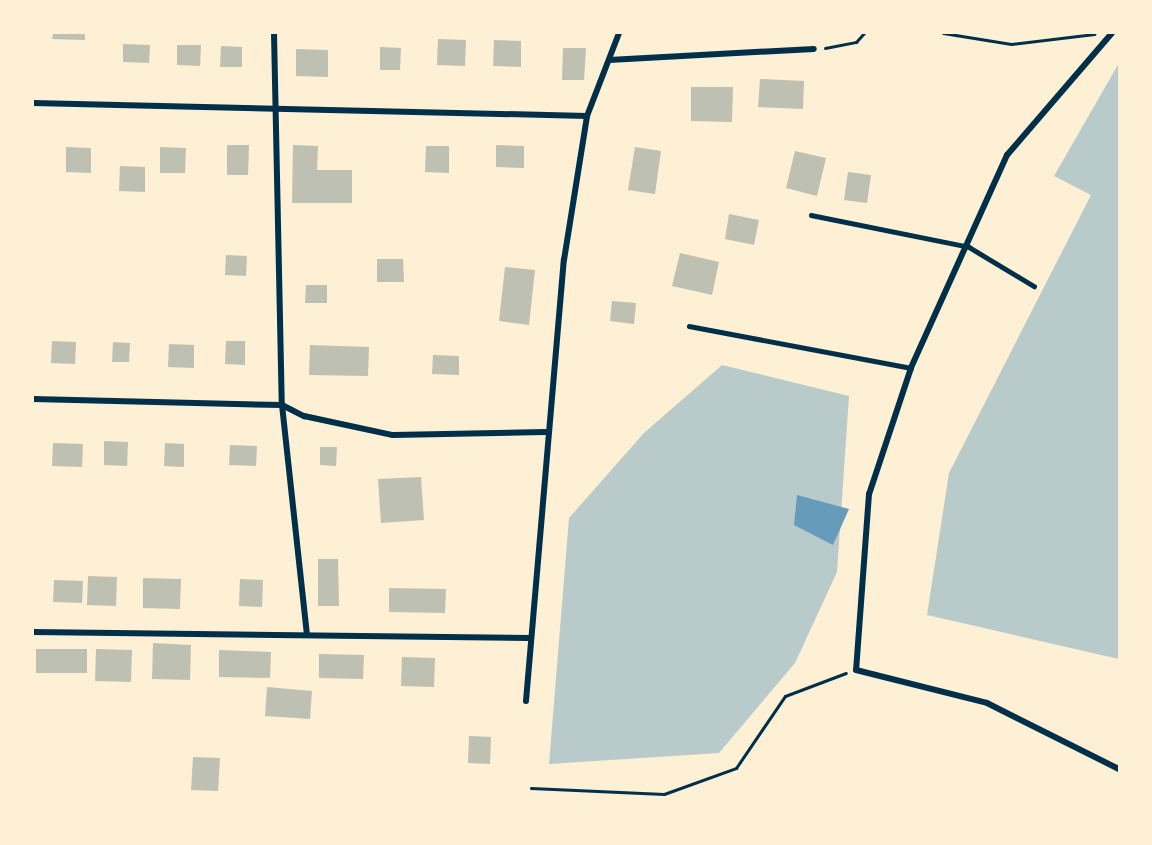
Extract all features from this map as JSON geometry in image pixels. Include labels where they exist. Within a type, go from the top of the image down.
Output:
[{"type":"street","points":[[274,33],[278,106],[282,405],[307,634]]},
{"type":"street","points":[[526,701],[545,432],[587,116],[619,33]]},
{"type":"street","points":[[1112,33],[1007,155],[969,247],[911,368],[869,494],[856,670],[987,703],[1119,769]]},
{"type":"street","points":[[609,60],[814,50]]},
{"type":"street","points":[[33,103],[278,106],[587,116]]},
{"type":"street","points":[[33,399],[282,405],[304,416],[393,435],[545,432]]},
{"type":"street","points":[[33,632],[530,638]]},
{"type":"lane","points":[[811,215],[969,247],[1034,286]]},
{"type":"lane","points":[[689,326],[911,368]]},
{"type":"path","points":[[814,50],[856,42],[864,33]]},
{"type":"path","points":[[943,33],[1011,44],[1105,33]]},
{"type":"path","points":[[531,788],[664,794],[736,768],[785,696],[856,670]]},
{"type":"shaded area","points":[[1119,63],[1119,659],[927,615],[949,473],[1091,195],[1054,176]]},
{"type":"shaded area","points":[[722,365],[849,396],[837,572],[795,663],[719,753],[549,764],[569,518],[644,433]]},
{"type":"water","points":[[797,495],[849,509],[833,545],[794,525]]},
{"type":"building","points":[[53,33],[85,33],[85,40],[52,39]]},
{"type":"building","points":[[438,39],[466,40],[465,66],[437,65]]},
{"type":"building","points":[[494,40],[521,41],[521,67],[493,66]]},
{"type":"building","points":[[123,44],[150,45],[149,63],[123,62]]},
{"type":"building","points":[[177,45],[201,45],[200,66],[177,65]]},
{"type":"building","points":[[221,46],[242,47],[242,67],[220,67]]},
{"type":"building","points":[[380,47],[401,48],[400,70],[380,70]]},
{"type":"building","points":[[563,48],[586,48],[584,80],[562,80]]},
{"type":"building","points":[[296,49],[328,50],[328,77],[296,76]]},
{"type":"building","points":[[760,79],[804,81],[803,109],[758,107]]},
{"type":"building","points":[[691,87],[733,87],[732,122],[691,121]]},
{"type":"building","points":[[227,145],[249,145],[248,175],[227,175]]},
{"type":"building","points":[[293,145],[318,146],[317,170],[352,170],[352,203],[292,203]]},
{"type":"building","points":[[496,145],[524,146],[524,168],[496,167]]},
{"type":"building","points":[[426,146],[449,146],[449,173],[425,172]]},
{"type":"building","points":[[66,147],[91,148],[91,173],[66,172]]},
{"type":"building","points":[[160,147],[186,148],[185,173],[160,173]]},
{"type":"building","points":[[635,147],[661,151],[655,194],[628,190]]},
{"type":"building","points":[[795,151],[826,158],[817,196],[786,188]]},
{"type":"building","points":[[120,166],[145,167],[145,192],[119,191]]},
{"type":"building","points":[[848,172],[871,175],[867,203],[844,200]]},
{"type":"building","points":[[729,214],[759,220],[754,245],[725,239]]},
{"type":"building","points":[[680,253],[719,262],[712,295],[672,286]]},
{"type":"building","points":[[226,255],[247,256],[246,276],[225,275]]},
{"type":"building","points":[[377,259],[403,259],[404,282],[377,282]]},
{"type":"building","points":[[505,267],[535,270],[529,325],[499,321]]},
{"type":"building","points":[[306,285],[327,285],[327,303],[305,303]]},
{"type":"building","points":[[612,301],[636,303],[634,324],[610,321]]},
{"type":"building","points":[[52,341],[76,342],[75,364],[51,363]]},
{"type":"building","points":[[226,341],[245,341],[245,365],[225,364]]},
{"type":"building","points":[[113,342],[130,343],[129,362],[112,362]]},
{"type":"building","points":[[169,344],[194,345],[194,368],[168,367]]},
{"type":"building","points":[[310,345],[369,347],[368,376],[309,375]]},
{"type":"building","points":[[433,355],[459,356],[459,375],[432,374]]},
{"type":"building","points":[[104,441],[128,442],[127,466],[104,465]]},
{"type":"building","points":[[53,443],[83,444],[82,467],[52,466]]},
{"type":"building","points":[[165,443],[184,444],[184,467],[164,466]]},
{"type":"building","points":[[230,445],[257,446],[256,466],[229,465]]},
{"type":"building","points":[[320,447],[337,447],[336,466],[320,465]]},
{"type":"building","points":[[421,477],[424,520],[381,523],[378,479]]},
{"type":"building","points":[[318,559],[338,559],[339,606],[318,606]]},
{"type":"building","points":[[88,576],[117,577],[116,606],[87,605]]},
{"type":"building","points":[[143,578],[181,579],[180,609],[143,608]]},
{"type":"building","points":[[240,579],[263,580],[262,607],[239,606]]},
{"type":"building","points":[[54,580],[83,581],[82,603],[53,602]]},
{"type":"building","points":[[389,588],[446,589],[445,613],[389,612]]},
{"type":"building","points":[[153,643],[191,645],[190,680],[152,679]]},
{"type":"building","points":[[36,649],[87,649],[87,673],[36,673]]},
{"type":"building","points":[[96,649],[132,650],[131,682],[95,681]]},
{"type":"building","points":[[219,650],[271,652],[270,678],[219,677]]},
{"type":"building","points":[[319,654],[364,655],[363,679],[319,678]]},
{"type":"building","points":[[402,657],[435,658],[434,687],[401,686]]},
{"type":"building","points":[[267,687],[312,691],[310,719],[265,716]]},
{"type":"building","points":[[469,736],[491,737],[490,764],[468,763]]},
{"type":"building","points":[[193,757],[220,758],[218,791],[191,790]]}]
